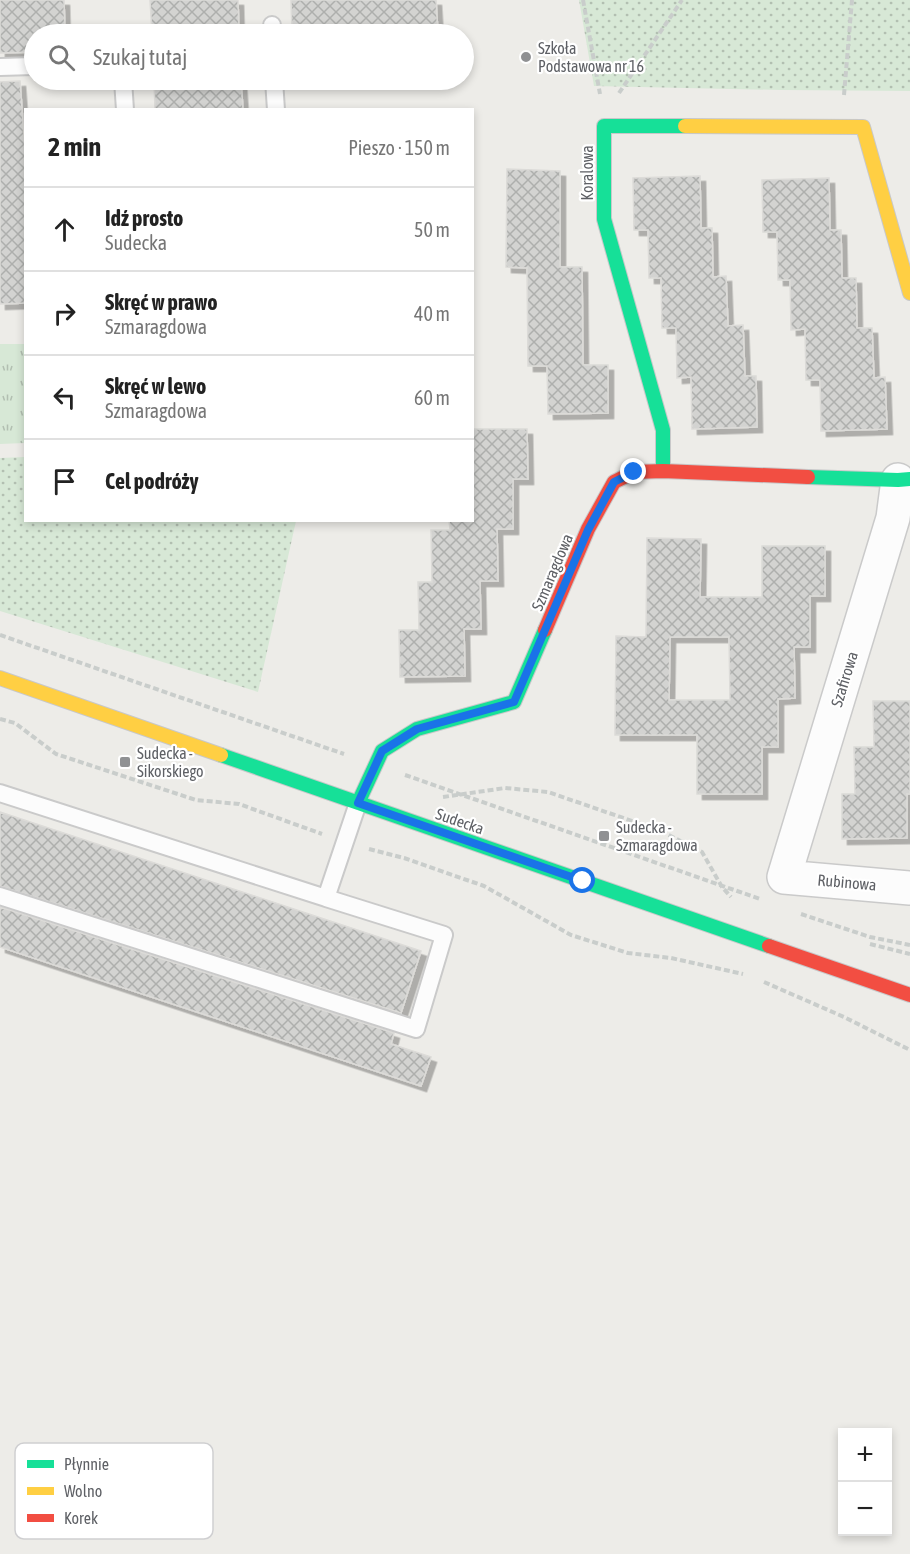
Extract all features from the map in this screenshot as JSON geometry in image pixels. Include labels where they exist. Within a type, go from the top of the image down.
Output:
[{"type":"street","name":"Koralowa","points":[[663,471],[663,430],[604,219],[604,126],[862,127],[910,293]]},
{"type":"street","name":"Szmaragdowa","points":[[358,803],[382,751],[417,729],[514,702],[588,530],[614,482],[634,472],[663,471],[904,479]]},
{"type":"street","name":"Szafirowa","points":[[775,889],[904,479]]},
{"type":"street","name":"Sudecka","points":[[0,678],[910,995]]},
{"type":"street","name":"Rubinowa","points":[[775,889],[910,888]]},
{"type":"lane","points":[[0,67],[24,66]]},
{"type":"lane","points":[[124,90],[125,108]]},
{"type":"lane","points":[[275,90],[276,108]]},
{"type":"lane","points":[[0,793],[444,936],[416,1029],[0,896]]},
{"type":"lane","points":[[326,898],[358,803]]},
{"type":"path","points":[[583,0],[602,110],[608,110]]},
{"type":"path","points":[[604,126],[608,110],[682,0]]},
{"type":"path","points":[[841,127],[852,0]]},
{"type":"path","points":[[0,635],[722,887],[775,889]]},
{"type":"path","points":[[0,719],[15,723],[56,754],[196,800],[240,804],[345,842],[404,858],[484,886],[571,936],[628,952],[670,958],[744,975]]},
{"type":"path","points":[[441,797],[505,788],[548,792],[661,831],[702,852],[722,887],[734,900]]},
{"type":"path","points":[[797,912],[870,937],[910,945]]},
{"type":"path","points":[[866,943],[910,954]]},
{"type":"path","points":[[764,981],[910,1050]]},
{"type":"green space","points":[[579,0],[910,0],[910,91],[594,86]]},
{"type":"green space","points":[[0,344],[24,344],[24,443],[0,444]]},
{"type":"green space","points":[[24,457],[24,522],[296,522],[258,692],[0,611],[0,458]]},
{"type":"building","points":[[0,0],[64,0],[65,24],[24,24],[24,52],[0,53]]},
{"type":"building","points":[[150,0],[238,0],[239,24],[151,24]]},
{"type":"building","points":[[291,0],[436,0],[437,24],[292,24]]},
{"type":"building","points":[[20,81],[24,136],[24,303],[0,304],[0,82]]},
{"type":"building","points":[[154,90],[242,90],[243,108],[155,108]]},
{"type":"building","points":[[507,169],[560,171],[560,267],[582,267],[583,365],[608,365],[608,413],[548,414],[547,366],[528,366],[527,268],[506,267]]},
{"type":"building","points":[[700,176],[701,228],[712,228],[713,277],[726,276],[728,326],[743,325],[745,376],[756,376],[757,427],[692,429],[691,377],[677,378],[676,328],[662,328],[661,278],[649,278],[648,230],[634,230],[633,178]]},
{"type":"building","points":[[829,178],[830,230],[841,230],[842,278],[856,278],[857,328],[872,328],[874,378],[885,377],[887,429],[821,431],[820,380],[806,380],[805,329],[791,330],[790,280],[778,280],[777,232],[763,232],[762,180]]},
{"type":"building","points":[[474,429],[527,429],[528,479],[513,479],[513,529],[497,529],[498,581],[480,581],[481,629],[464,629],[465,676],[400,677],[399,630],[419,630],[418,582],[432,582],[431,530],[450,530],[449,522],[474,522]]},
{"type":"building","points":[[647,538],[701,539],[700,597],[762,597],[762,546],[825,546],[825,596],[810,596],[810,647],[794,647],[795,698],[778,699],[778,747],[762,747],[762,794],[697,794],[697,735],[615,735],[616,636],[646,637]],"holes":[[[670,637],[729,637],[730,700],[669,700]]]},
{"type":"building","points":[[873,701],[910,701],[910,794],[907,794],[907,838],[842,839],[842,794],[855,794],[854,747],[874,747]]},
{"type":"building","points":[[0,812],[421,951],[401,1013],[0,886]]},
{"type":"building","points":[[0,907],[394,1033],[391,1044],[431,1057],[421,1086],[0,947]]},
{"type":"traffic: fast","points":[[663,471],[663,430],[604,219],[604,126],[685,126]]},
{"type":"traffic: fast","points":[[808,477],[910,479]]},
{"type":"traffic: fast","points":[[358,803],[382,751],[417,729],[514,702],[545,630]]},
{"type":"traffic: fast","points":[[221,755],[769,946]]},
{"type":"traffic: slow","points":[[685,126],[863,127],[910,293]]},
{"type":"traffic: slow","points":[[0,678],[221,755]]},
{"type":"traffic: jam","points":[[545,630],[588,529],[614,482],[634,472],[663,471],[808,477]]},
{"type":"traffic: jam","points":[[769,946],[910,995]]},
{"type":"place","name":"Szkoła Podstawowa nr 16","points":[[526,57]]},
{"type":"place","name":"Sudecka - Sikorskiego","points":[[125,762]]},
{"type":"place","name":"Sudecka - Szmaragdowa","points":[[604,836]]},
{"type":"route","points":[[583,881],[358,803],[382,751],[417,729],[514,702],[588,530],[614,482],[634,472]]}]
